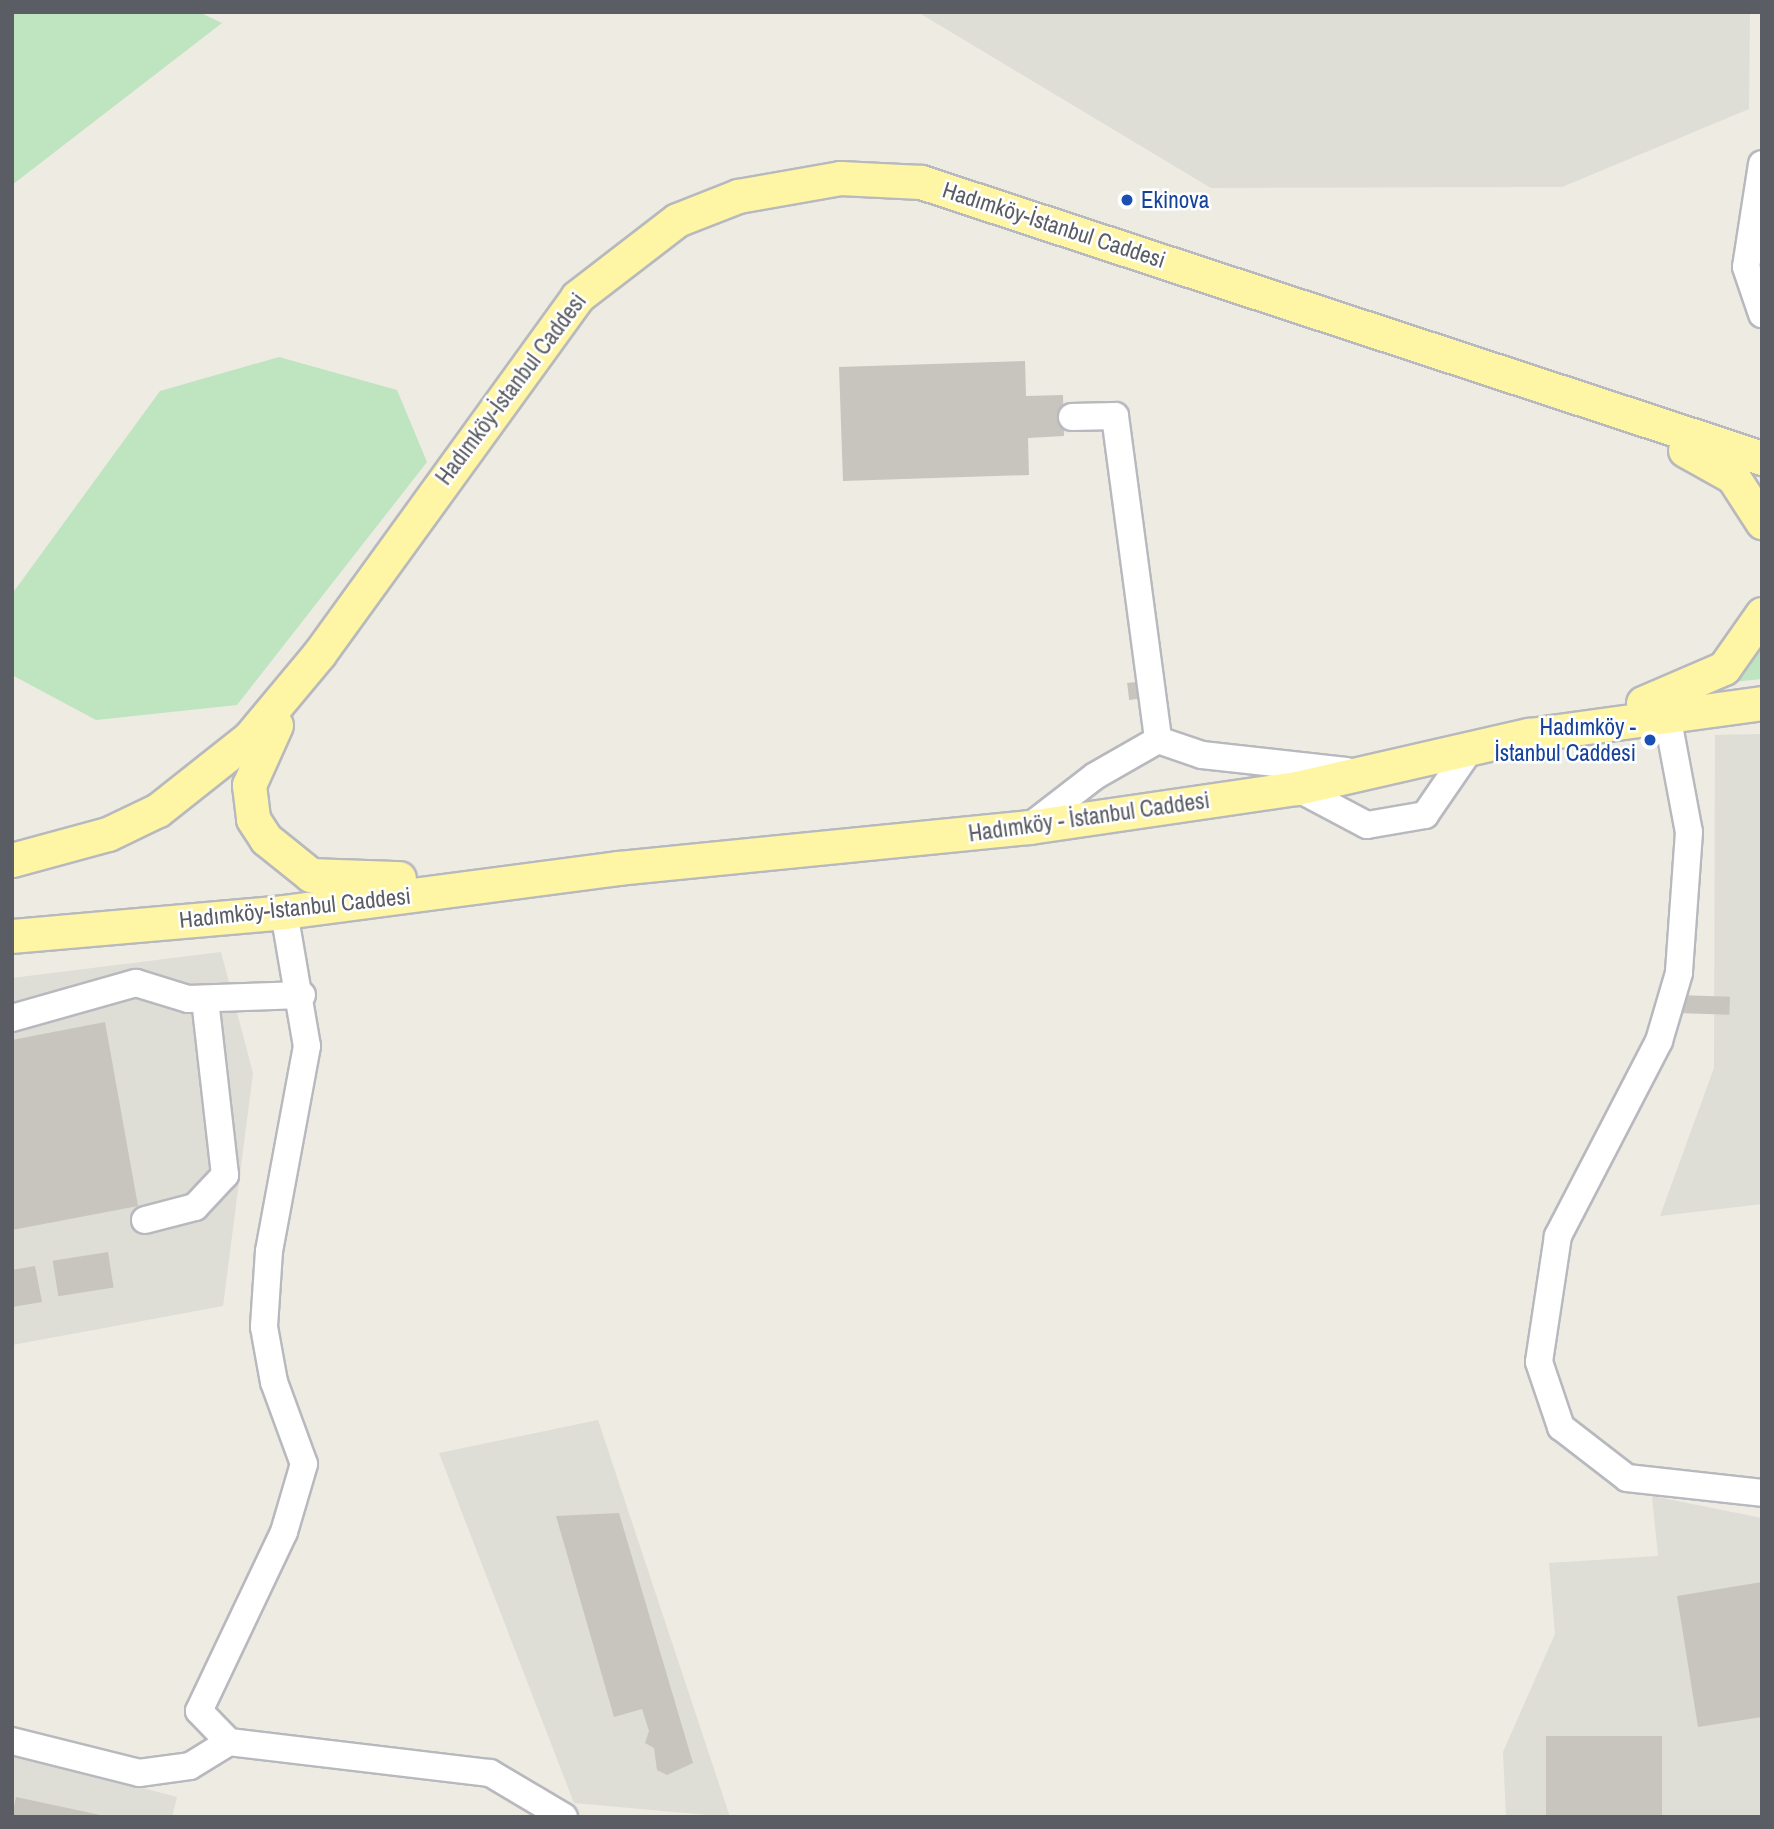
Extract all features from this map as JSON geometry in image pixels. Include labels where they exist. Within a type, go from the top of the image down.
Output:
[{"type":"main road","name":"Hadımköy-İstanbul Caddesi","points":[[12,860],[108,834],[158,810],[249,738],[318,654],[577,298],[677,220],[738,196],[799,182],[921,182],[1595,406]]},
{"type":"main road","points":[[1595,406],[1762,458]]},
{"type":"main road","points":[[1595,406],[1713,461],[1750,497],[1762,522]]},
{"type":"main road","points":[[1529,735],[1705,681],[1738,655],[1762,614]]},
{"type":"main road","points":[[318,654],[259,753],[249,785],[258,829],[291,862],[311,875],[358,880],[618,868]]},
{"type":"main road","name":"Hadımköy - İstanbul Caddesi","points":[[618,868],[1029,827],[1297,789],[1529,735],[1762,704]]},
{"type":"main road","name":"Hadımköy-İstanbul Caddesi","points":[[12,936],[284,912],[618,868]]},
{"type":"street","points":[[1762,164],[1746,267],[1762,314]]},
{"type":"street","points":[[1072,417],[1115,416],[1157,740]]},
{"type":"street","points":[[1667,715],[1689,832],[1679,973],[1659,1041],[1558,1236],[1539,1362],[1561,1427],[1627,1478],[1762,1493]]},
{"type":"street","points":[[1029,827],[1095,776],[1157,740],[1202,754],[1369,774]]},
{"type":"street","points":[[1297,789],[1367,825],[1425,815],[1469,751]]},
{"type":"street","points":[[229,1742],[199,1711],[284,1532],[304,1464],[274,1382],[264,1327],[269,1251],[307,1045],[302,995],[284,912]]},
{"type":"street","points":[[12,1018],[136,983],[205,999],[302,995]]},
{"type":"street","points":[[145,1220],[195,1207],[225,1175],[205,999]]},
{"type":"street","points":[[12,1741],[139,1773],[190,1766],[229,1742],[489,1773],[564,1817]]},
{"type":"shaded area","points":[[1750,12],[1749,109],[1562,187],[1211,188],[921,14]]},
{"type":"shaded area","points":[[1762,734],[1762,1204],[1660,1216],[1714,1068],[1715,735]]},
{"type":"shaded area","points":[[221,952],[253,1073],[223,1306],[12,1345],[12,978]]},
{"type":"shaded area","points":[[598,1420],[730,1817],[574,1803],[439,1453]]},
{"type":"shaded area","points":[[1652,1496],[1762,1518],[1762,1817],[1506,1817],[1503,1752],[1555,1634],[1549,1563],[1658,1556]]},
{"type":"shaded area","points":[[12,1754],[177,1797],[172,1817],[12,1817]]},
{"type":"green space","points":[[12,12],[199,12],[222,23],[12,185]]},
{"type":"green space","points":[[279,357],[397,390],[427,462],[237,705],[96,720],[12,675],[12,594],[160,391]]},
{"type":"green space","points":[[1762,642],[1762,679],[1723,683]]},
{"type":"building","points":[[1025,361],[1026,396],[1063,395],[1064,436],[1028,438],[1029,475],[843,481],[839,367]]},
{"type":"building","points":[[1144,681],[1146,698],[1129,700],[1127,683]]},
{"type":"building","points":[[1678,995],[1730,997],[1729,1015],[1677,1013]]},
{"type":"building","points":[[105,1022],[138,1206],[12,1230],[12,1040]]},
{"type":"building","points":[[108,1252],[114,1288],[58,1296],[53,1261]]},
{"type":"building","points":[[35,1266],[42,1302],[12,1307],[12,1270]]},
{"type":"building","points":[[619,1513],[693,1763],[667,1775],[657,1770],[654,1748],[645,1743],[649,1731],[642,1709],[614,1717],[556,1516]]},
{"type":"building","points":[[1762,1582],[1762,1717],[1698,1727],[1677,1596]]},
{"type":"building","points":[[1546,1736],[1662,1736],[1662,1817],[1546,1817]]},
{"type":"building","points":[[16,1797],[105,1816],[105,1817],[12,1817]]},
{"type":"place","name":"Ekinova","points":[[1127,200]]},
{"type":"place","name":"Hadımköy - İstanbul Caddesi","points":[[1650,740]]}]
